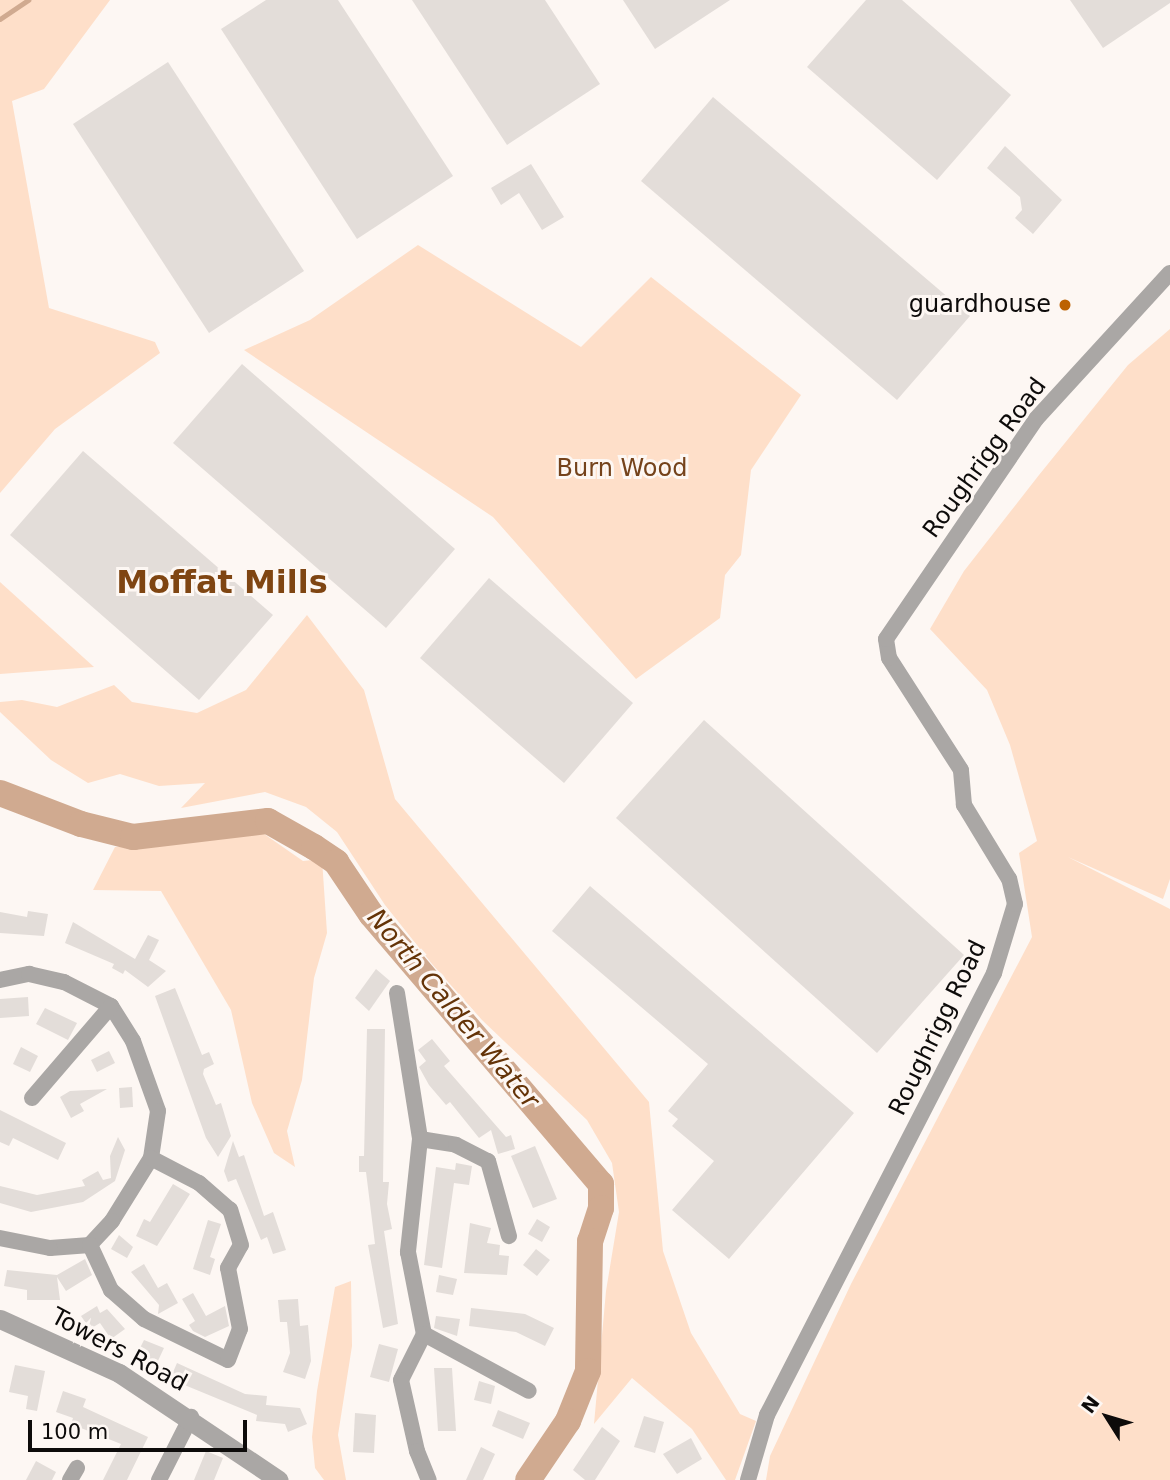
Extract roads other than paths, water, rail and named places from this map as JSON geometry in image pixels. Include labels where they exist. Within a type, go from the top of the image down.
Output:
[{"type":"street","name":"Roughrigg Road","points":[[748,1480],[766,1415],[994,973],[1015,904],[1009,878],[964,806],[961,770],[889,658],[886,639],[1036,419],[1170,273]]},
{"type":"street","points":[[0,980],[29,974],[64,982],[111,1006],[133,1041],[158,1111],[152,1158],[112,1221],[90,1245],[50,1248],[10,1244],[0,1238]]},
{"type":"street","points":[[397,993],[420,1139],[408,1252],[424,1334],[401,1380],[417,1451],[429,1480]]},
{"type":"street","points":[[32,1098],[111,1006]]},
{"type":"street","points":[[420,1139],[456,1145],[488,1161],[509,1236]]},
{"type":"street","points":[[90,1245],[111,1290],[144,1319],[228,1360],[240,1329],[228,1268],[241,1245],[230,1210],[199,1183],[152,1158]]},
{"type":"street","name":"Towers Road","points":[[0,1319],[119,1373],[191,1417],[279,1480]]},
{"type":"street","points":[[424,1334],[528,1391]]},
{"type":"street","points":[[159,1480],[191,1417]]},
{"type":"waterway","points":[[0,19],[28,0]]},
{"type":"waterway","name":"North Calder Water","points":[[0,793],[81,824],[133,837],[268,821],[314,847],[336,862],[371,914],[601,1184],[601,1208],[590,1241],[588,1371],[568,1421],[528,1480]]},
{"type":"place","name":"guardhouse","points":[[1065,305]]},
{"type":"district","name":"Moffat Mills","points":[[222,582]]},
{"type":"park label","name":"Burn Wood","points":[[622,469]]}]
